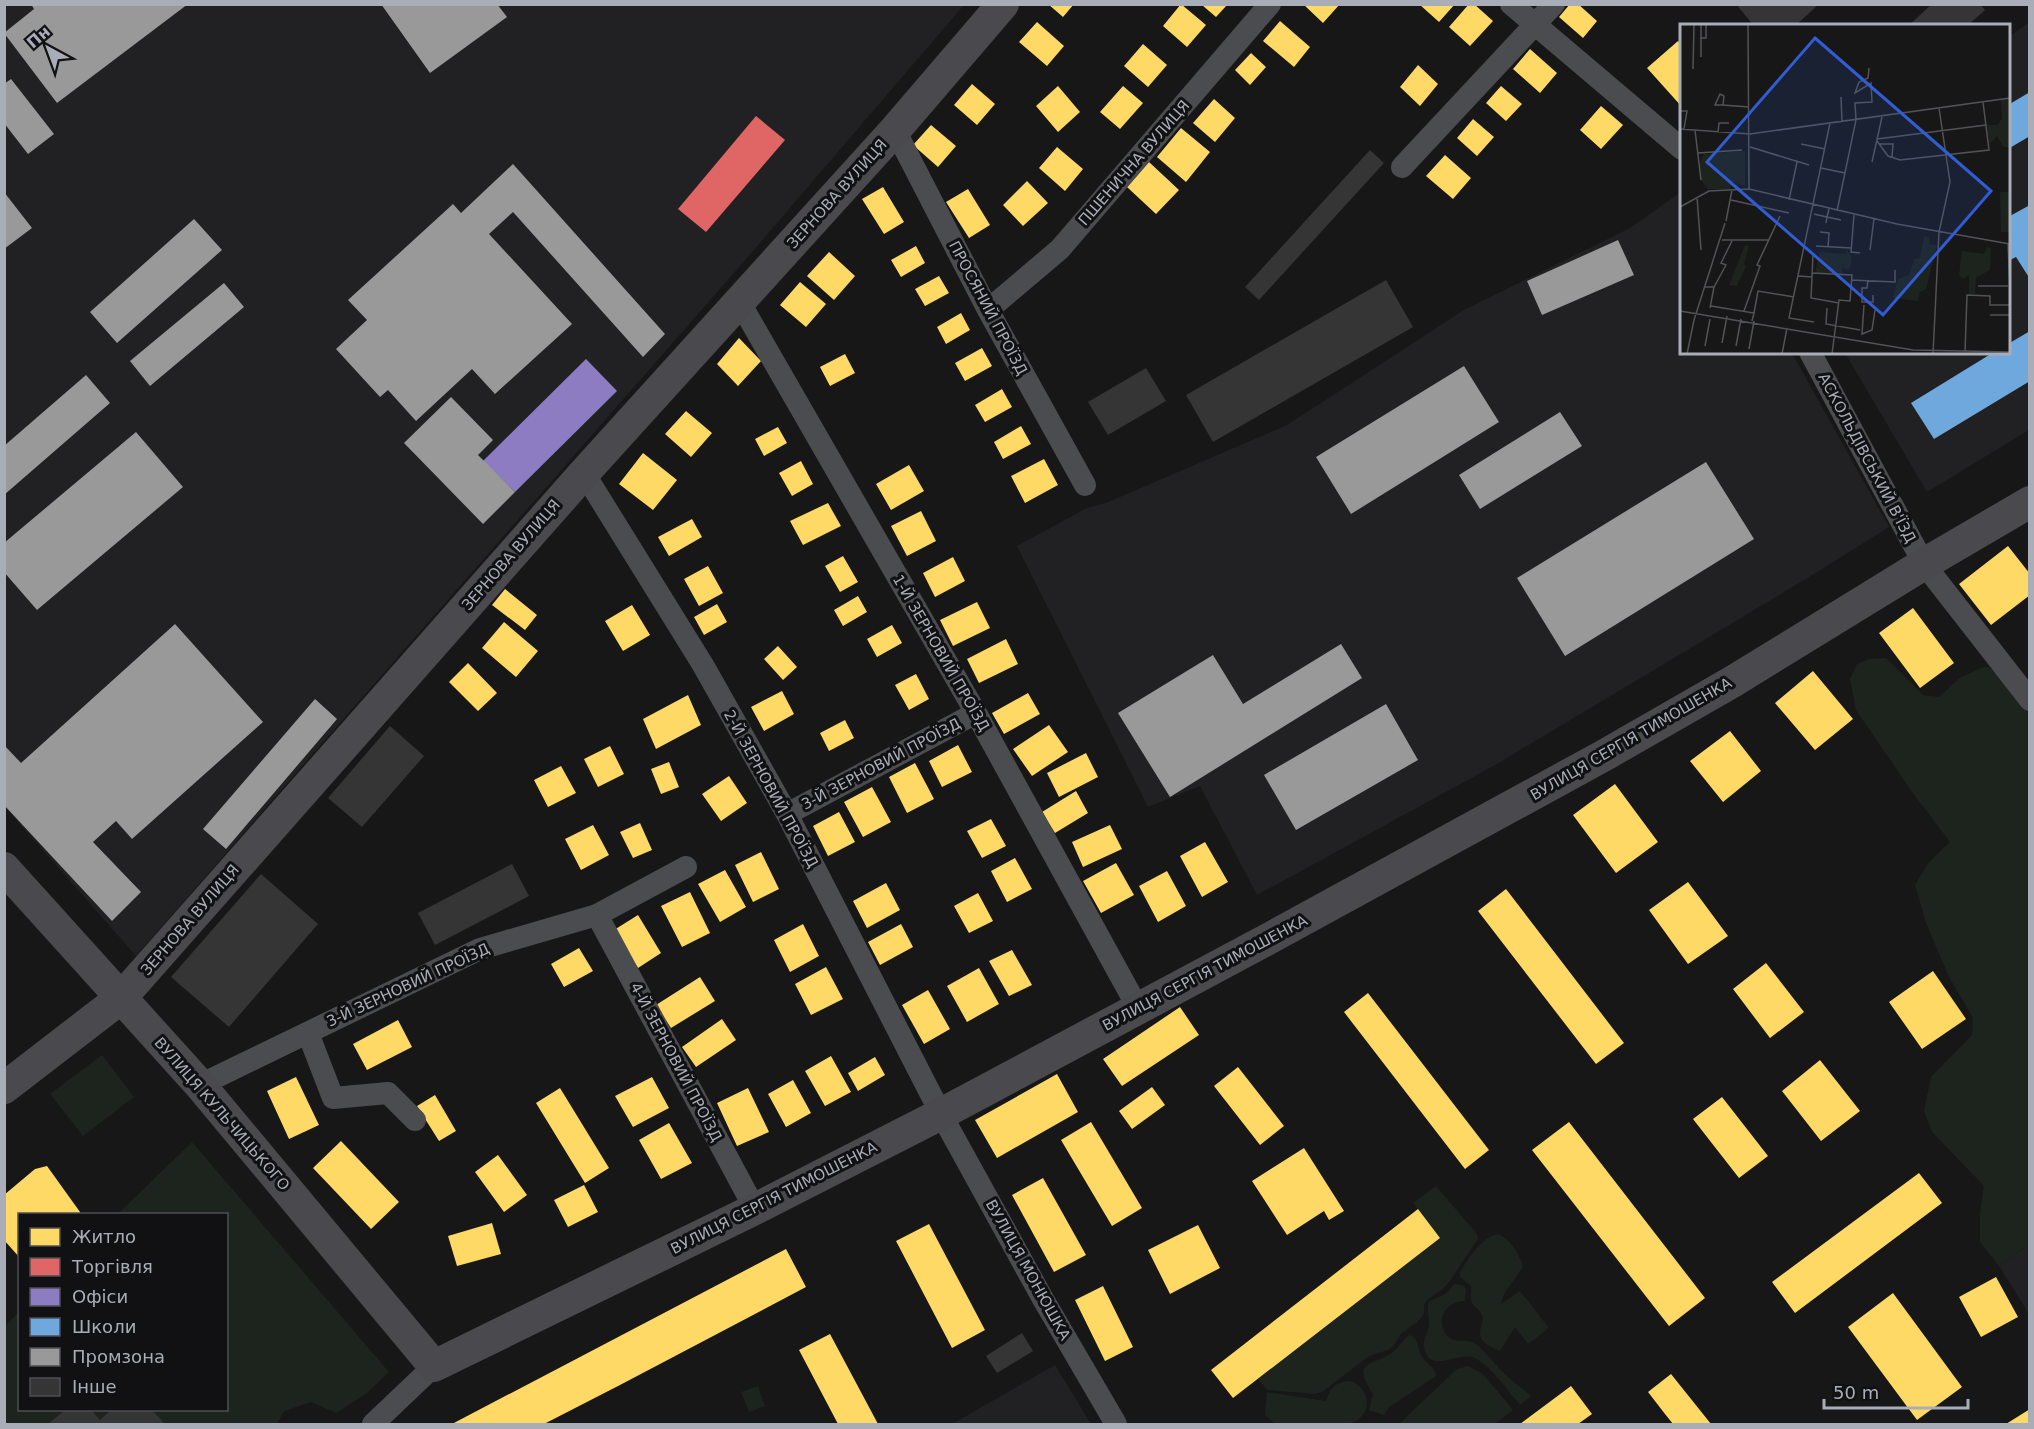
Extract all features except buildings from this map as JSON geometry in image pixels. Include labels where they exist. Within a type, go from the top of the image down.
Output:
[{"type":"street","name":"ЗЕРНОВА ВУЛИЦЯ","points":[[4,1088],[121,999],[584,473],[895,130],[1003,4]]},
{"type":"street","name":"ПШЕНИЧНА ВУЛИЦЯ","points":[[988,310],[1060,249],[1270,4]]},
{"type":"street","points":[[1511,4],[1680,147]]},
{"type":"street","points":[[1402,167],[1554,4]]},
{"type":"street","name":"ПРОСЯНИЙ ПРОЇЗД","points":[[895,130],[988,310],[1085,485]]},
{"type":"street","name":"1-Й ЗЕРНОВИЙ ПРОЇЗД","points":[[739,301],[976,713],[1138,1008]]},
{"type":"street","name":"АСКОЛЬДІВСЬКИЙ В'ЇЗД","points":[[1811,354],[1924,564],[2030,700]]},
{"type":"street","name":"2-Й ЗЕРНОВИЙ ПРОЇЗД","points":[[584,473],[703,665],[787,814],[941,1114]]},
{"type":"street","name":"ВУЛИЦЯ СЕРГІЯ ТИМОШЕНКА","points":[[373,1425],[434,1366],[755,1209],[941,1114],[1138,1008],[1603,756],[1732,682],[2030,502]]},
{"type":"street","name":"3-Й ЗЕРНОВИЙ ПРОЇЗД","points":[[787,814],[976,713]]},
{"type":"street","name":"3-Й ЗЕРНОВИЙ ПРОЇЗД","points":[[200,1085],[480,949],[597,915],[686,867]]},
{"type":"street","name":"ВУЛИЦЯ КУЛЬЧИЦЬКОГО","points":[[4,868],[200,1085],[434,1366]]},
{"type":"street","name":"4-Й ЗЕРНОВИЙ ПРОЇЗД","points":[[597,915],[755,1209]]},
{"type":"street","points":[[308,1033],[333,1098],[388,1093],[415,1120]]},
{"type":"street","name":"ВУЛИЦЯ МОНЮШКА","points":[[941,1114],[1043,1299],[1116,1425]]},
{"type":"shaded area","points":[[4,5],[964,5],[747,258],[136,956],[5,807]]},
{"type":"shaded area","points":[[2029,22],[2029,430],[1927,492],[1846,354],[2010,354],[2010,36]]},
{"type":"shaded area","points":[[1680,193],[1680,354],[1793,354],[1889,527],[1497,764],[1257,895],[1200,786],[1148,807],[1017,546],[1087,508],[1106,503],[1287,425],[1464,310],[1630,228]]},
{"type":"shaded area","points":[[1886,658],[1923,695],[1939,697],[1961,677],[1986,666],[2002,675],[2029,714],[2029,1244],[1999,1266],[1980,1242],[1980,1213],[1984,1186],[1932,1132],[1924,1111],[1931,1077],[1972,1035],[1973,1018],[1949,977],[1926,923],[1915,885],[1929,862],[1950,842],[1912,792],[1856,710],[1850,679],[1857,664],[1869,659]]},
{"type":"shaded area","points":[[102,1055],[134,1097],[83,1136],[50,1094]]},
{"type":"shaded area","points":[[192,1142],[389,1372],[366,1394],[336,1413],[311,1402],[284,1411],[277,1424],[5,1424],[5,1326],[18,1313],[18,1411],[228,1411],[228,1213],[119,1213]]},
{"type":"shaded area","points":[[1436,1186],[1477,1234],[1478,1239],[1449,1282],[1427,1300],[1424,1305],[1424,1314],[1401,1334],[1388,1350],[1369,1356],[1322,1392],[1315,1394],[1268,1390],[1258,1379],[1440,1238],[1413,1203]]},
{"type":"shaded area","points":[[1497,1234],[1506,1239],[1514,1248],[1523,1267],[1504,1294],[1501,1304],[1520,1291],[1549,1328],[1528,1344],[1515,1327],[1500,1351],[1487,1344],[1480,1336],[1482,1315],[1472,1302],[1471,1286],[1460,1277],[1460,1272],[1476,1250],[1485,1240]]},
{"type":"shaded area","points":[[2029,1244],[2029,1314],[1999,1266]]},
{"type":"shaded area","points":[[1456,1284],[1464,1286],[1465,1301],[1453,1304],[1445,1311],[1442,1316],[1442,1327],[1445,1333],[1452,1339],[1471,1341],[1477,1345],[1504,1374],[1531,1396],[1520,1405],[1494,1373],[1475,1358],[1468,1356],[1438,1361],[1432,1360],[1427,1355],[1424,1344],[1429,1328],[1428,1302],[1447,1293]]},
{"type":"shaded area","points":[[1409,1335],[1416,1340],[1421,1355],[1434,1370],[1436,1376],[1389,1407],[1384,1415],[1369,1410],[1373,1394],[1366,1383],[1364,1369],[1393,1352]]},
{"type":"shaded area","points":[[1055,1365],[1091,1424],[952,1424]]},
{"type":"shaded area","points":[[1468,1366],[1483,1374],[1513,1410],[1495,1424],[1399,1424],[1457,1369]]},
{"type":"shaded area","points":[[1350,1381],[1363,1390],[1367,1402],[1363,1415],[1351,1424],[1275,1424],[1265,1415],[1267,1392],[1326,1401],[1334,1386]]},
{"type":"shaded area","points":[[758,1386],[765,1406],[749,1412],[741,1392]]}]
